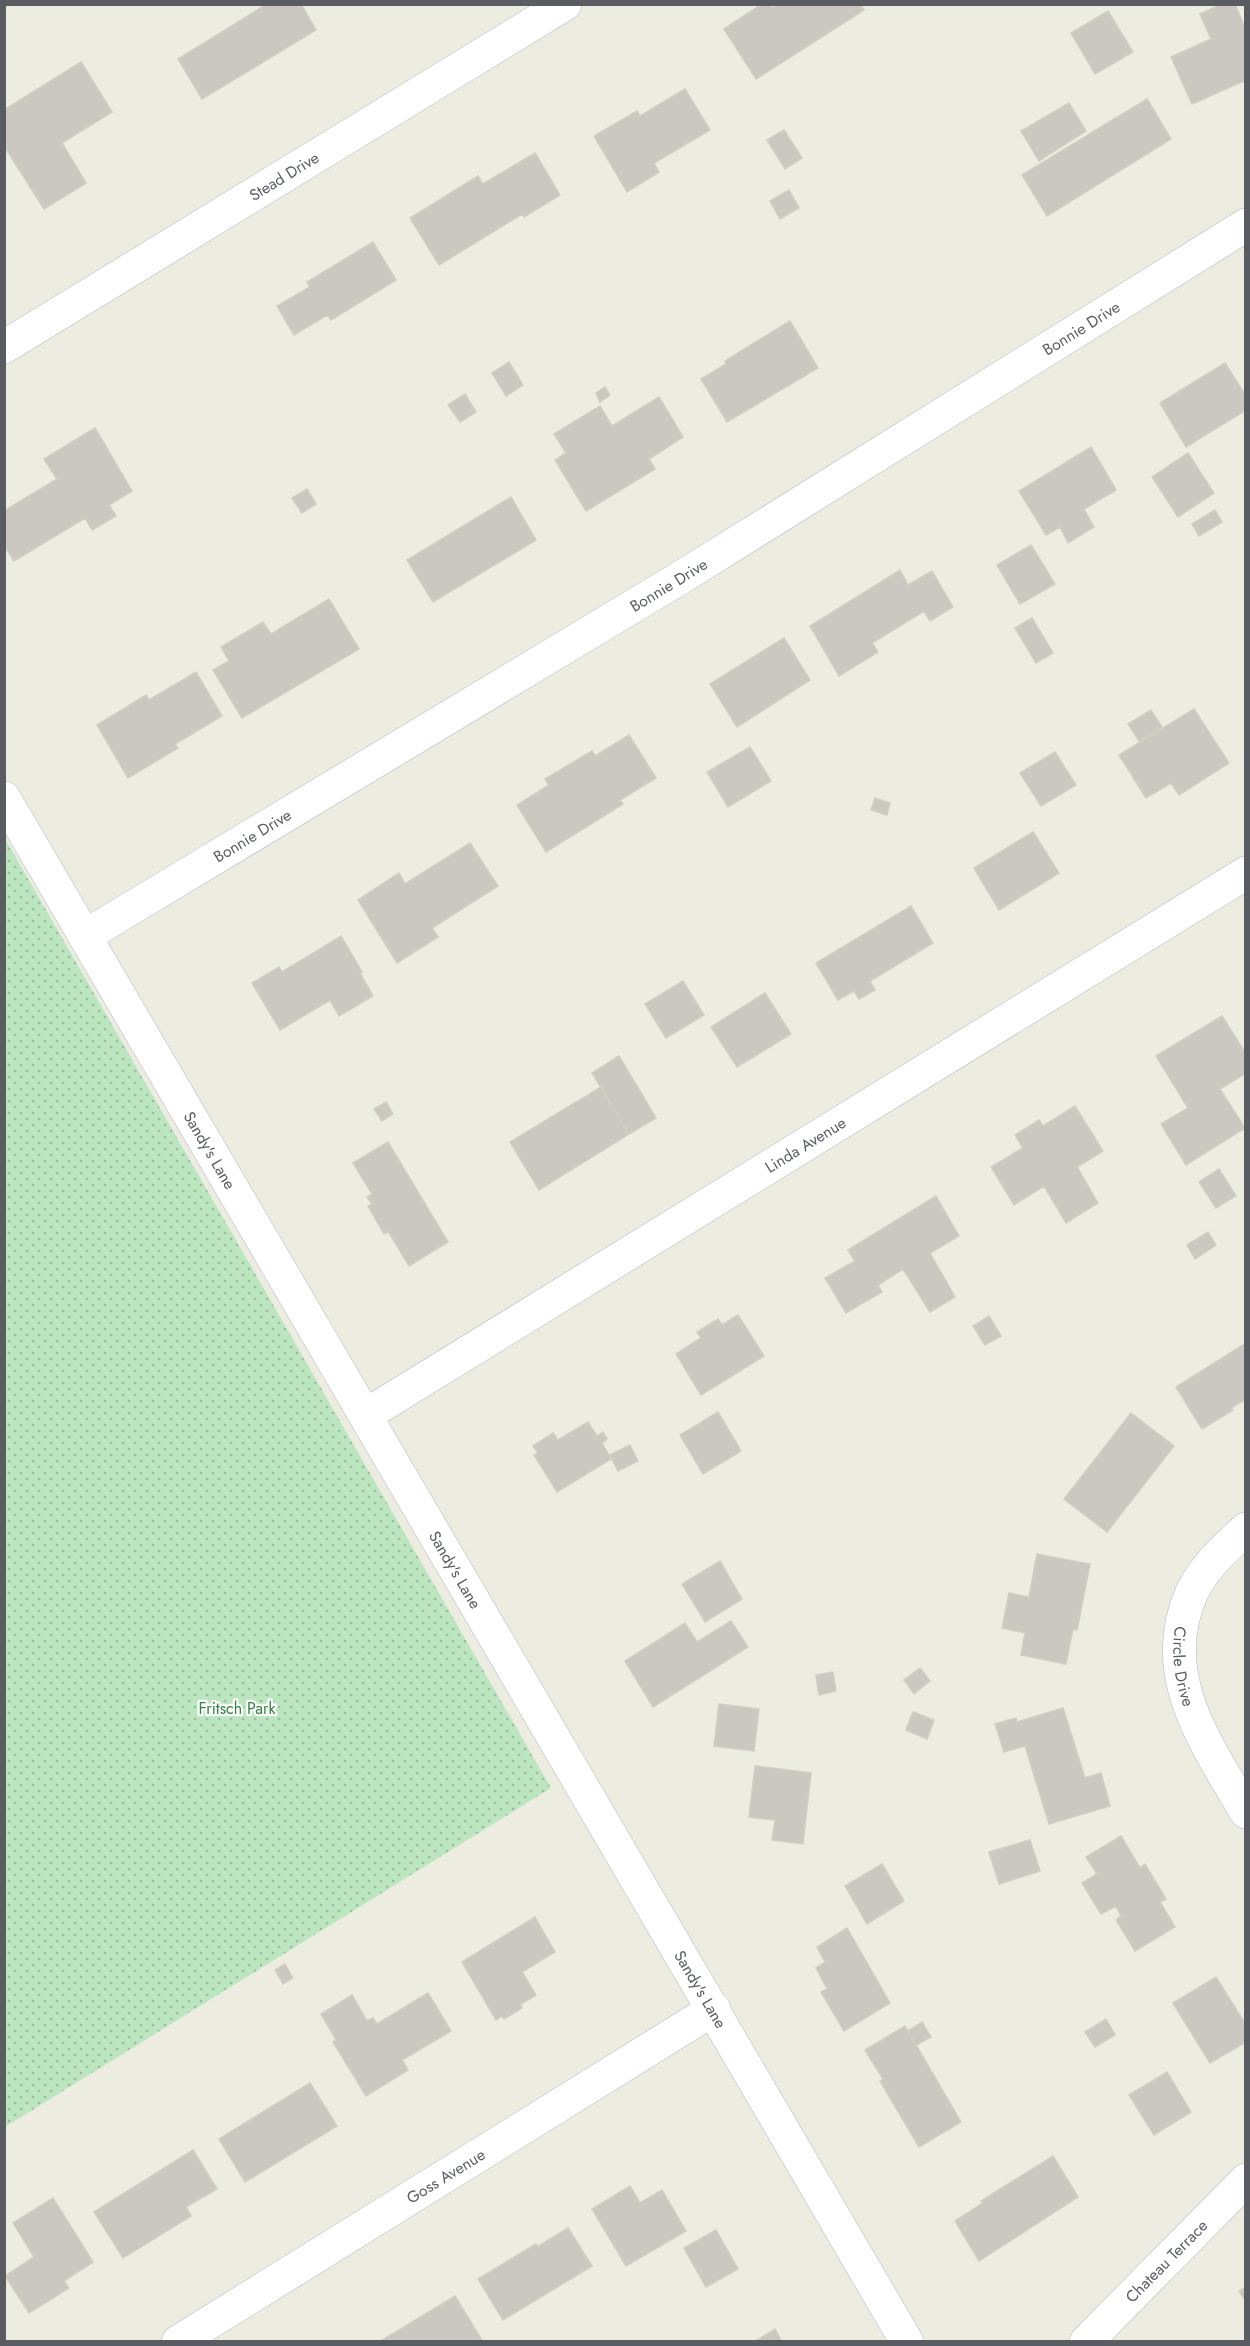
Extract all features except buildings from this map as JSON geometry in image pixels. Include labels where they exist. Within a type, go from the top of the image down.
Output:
[{"type":"street","name":"Stead Drive","points":[[4,347],[565,4]]},
{"type":"street","name":"Bonnie Drive","points":[[85,936],[680,578],[1245,225]]},
{"type":"street","name":"Sandy's Lane","points":[[4,798],[907,2342]]},
{"type":"street","name":"Linda Avenue","points":[[366,1415],[1245,873]]},
{"type":"street","name":"Circle Drive","points":[[1245,1529],[1217,1556],[1193,1590],[1184,1617],[1178,1648],[1180,1677],[1188,1706],[1245,1812]]},
{"type":"street","name":"Goss Avenue","points":[[177,2342],[714,2009]]},
{"type":"street","name":"Chateau Terrace","points":[[1086,2342],[1245,2180]]},
{"type":"green space","name":"Fritsch Park","points":[[4,837],[551,1788],[5,2127],[4,2127]]}]
